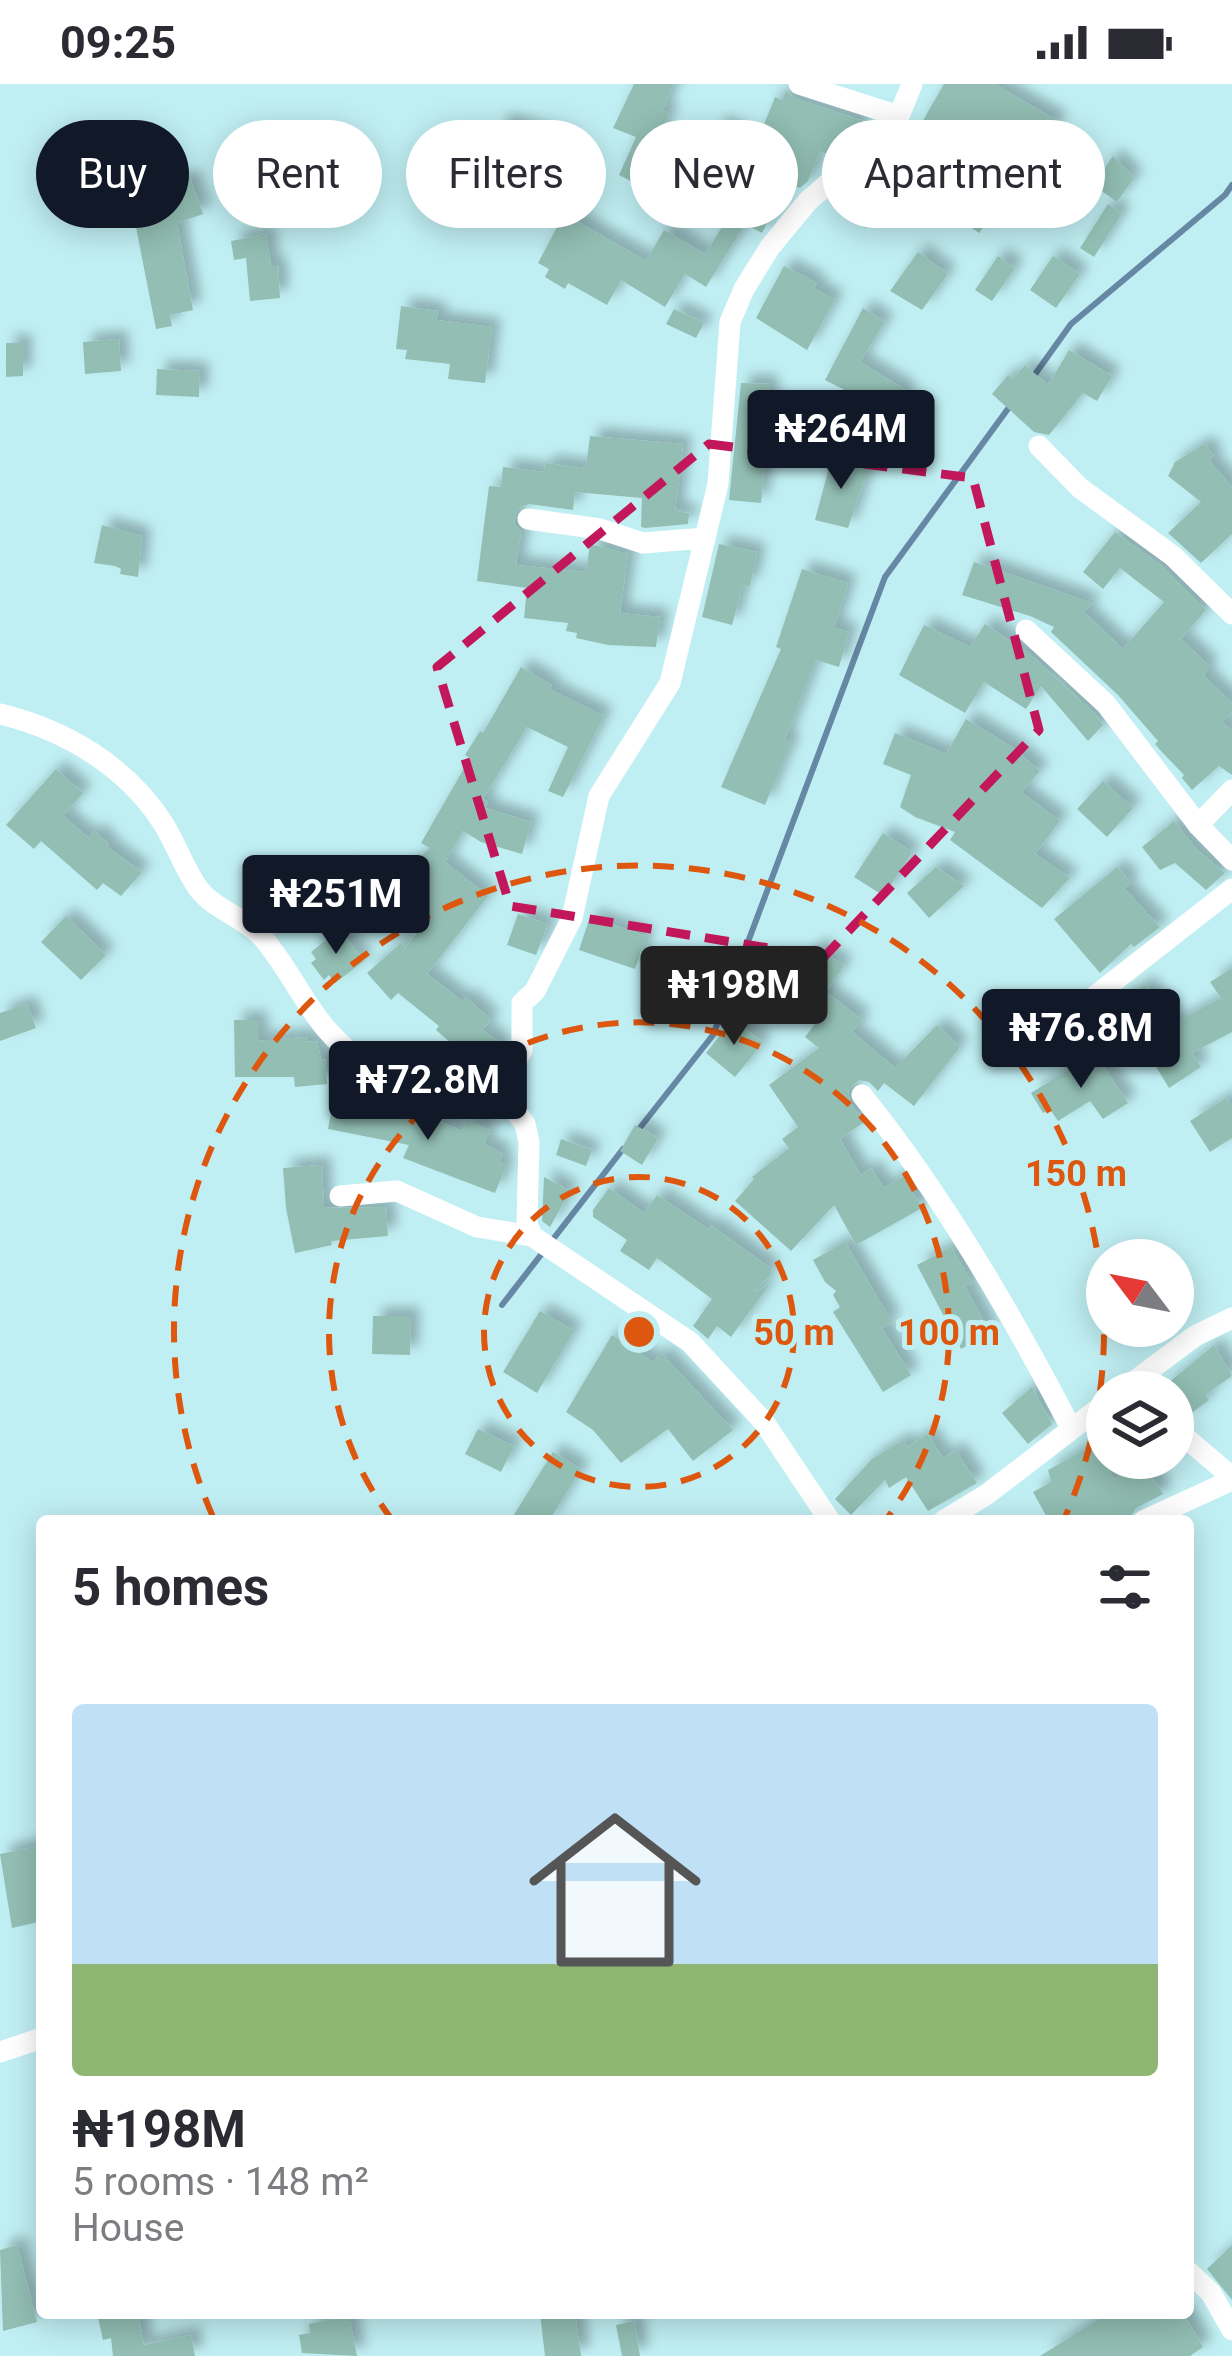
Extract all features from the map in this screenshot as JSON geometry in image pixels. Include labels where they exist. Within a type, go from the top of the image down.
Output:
[{"type":"street","points":[[799,84],[899,116]]},
{"type":"street","points":[[0,714],[77,744],[109,763],[139,790],[199,889],[261,935],[319,1023],[367,1063],[388,1071],[504,1082],[522,1050],[522,1003],[535,991],[572,918],[599,796],[670,682],[718,484],[730,322],[770,248],[808,201],[899,116],[912,84]]},
{"type":"street","points":[[1040,446],[1080,488],[1173,556],[1232,614]]},
{"type":"street","points":[[528,519],[600,530],[644,543],[705,538]]},
{"type":"street","points":[[1026,630],[1106,704],[1198,825],[1232,860]]},
{"type":"street","points":[[1198,825],[1232,790]]},
{"type":"street","points":[[1090,1000],[1232,889]]},
{"type":"street","points":[[493,1081],[526,1124],[526,1224],[532,1236]]},
{"type":"street","points":[[862,1095],[896,1137],[976,1260],[1071,1428]]},
{"type":"street","points":[[340,1196],[398,1191],[476,1227],[532,1236],[690,1342],[764,1422],[826,1515]]},
{"type":"street","points":[[1149,1371],[1195,1336],[1232,1318]]},
{"type":"street","points":[[953,1515],[1086,1417]]},
{"type":"street","points":[[1156,1515],[1232,1479],[1194,1446]]},
{"type":"street","points":[[0,2052],[36,2040]]},
{"type":"street","points":[[1194,2277],[1211,2293],[1232,2330]]},
{"type":"highlighted area","points":[[709,444],[973,478],[1039,730],[824,957],[510,906],[437,667]]},
{"type":"building","points":[[634,84],[673,84],[663,111],[669,113],[666,120],[630,120],[630,135],[613,128]]},
{"type":"building","points":[[944,84],[994,84],[1056,120],[923,120]]},
{"type":"building","points":[[786,91],[794,98],[861,120],[822,120],[822,152],[800,188],[798,120],[766,120],[775,97],[782,100]]},
{"type":"building","points":[[630,150],[630,181],[619,175]]},
{"type":"building","points":[[1113,156],[1134,178],[1117,202],[1105,194],[1105,168]]},
{"type":"building","points":[[189,178],[203,214],[189,219]]},
{"type":"building","points":[[1108,204],[1122,214],[1094,257],[1080,248],[1093,228],[1105,228]]},
{"type":"building","points":[[136,228],[178,228],[193,310],[170,315],[172,326],[156,329]]},
{"type":"building","points":[[557,228],[588,228],[646,261],[664,230],[705,254],[721,228],[743,228],[706,287],[685,274],[665,307],[621,280],[607,305],[568,283],[565,289],[545,277],[549,269],[538,263]]},
{"type":"building","points":[[266,234],[271,266],[278,266],[280,298],[250,301],[246,258],[234,260],[231,241]]},
{"type":"building","points":[[918,252],[948,274],[922,310],[890,291]]},
{"type":"building","points":[[998,256],[1015,268],[992,301],[975,290]]},
{"type":"building","points":[[1053,256],[1080,274],[1056,308],[1030,290]]},
{"type":"building","points":[[784,266],[817,283],[814,288],[835,300],[807,350],[756,318]]},
{"type":"building","points":[[401,306],[438,311],[436,320],[492,327],[485,383],[448,379],[450,364],[405,359],[407,350],[396,349]]},
{"type":"building","points":[[863,308],[885,322],[860,362],[909,392],[891,421],[872,404],[825,380]]},
{"type":"building","points":[[674,309],[704,323],[696,338],[666,324]]},
{"type":"building","points":[[119,339],[121,371],[85,374],[83,342]]},
{"type":"building","points":[[6,343],[23,343],[23,376],[6,377]]},
{"type":"building","points":[[1069,350],[1112,376],[1097,401],[1083,393],[1049,435],[1034,432],[992,394],[1008,375],[1013,379],[1025,365],[1048,385]]},
{"type":"building","points":[[157,369],[200,371],[199,397],[156,395]]},
{"type":"building","points":[[741,383],[770,384],[768,416],[814,422],[799,465],[765,460],[761,503],[729,500]]},
{"type":"building","points":[[590,436],[683,444],[675,511],[689,513],[688,524],[641,527],[642,498],[575,492],[573,510],[529,504],[517,509],[514,524],[521,532],[516,565],[586,572],[590,544],[628,554],[620,613],[660,617],[656,647],[576,638],[577,633],[566,631],[568,623],[524,618],[527,588],[477,581],[489,486],[501,487],[503,467],[544,472],[545,463],[586,468]]},
{"type":"building","points":[[1204,444],[1214,456],[1209,460],[1232,487],[1232,534],[1201,563],[1168,533],[1201,502],[1168,476],[1175,462]]},
{"type":"building","points":[[832,456],[869,466],[848,528],[815,520]]},
{"type":"building","points":[[102,525],[142,536],[138,577],[94,563]]},
{"type":"building","points":[[1115,532],[1163,567],[1206,610],[1181,639],[1209,666],[1204,676],[1232,703],[1232,712],[1222,722],[1232,731],[1232,775],[1219,766],[1192,790],[1155,744],[1158,741],[1118,695],[1051,632],[1054,627],[962,595],[974,562],[1092,603],[1084,612],[1123,649],[1164,602],[1120,568],[1103,589],[1083,572]]},
{"type":"building","points":[[719,544],[757,552],[750,586],[743,585],[732,625],[702,617]]},
{"type":"building","points":[[802,569],[848,583],[834,628],[849,632],[839,667],[816,660],[785,739],[791,742],[765,805],[721,787],[781,649],[776,647]]},
{"type":"building","points":[[985,624],[1031,655],[1095,714],[1103,725],[1088,741],[1041,686],[1026,709],[984,682],[965,713],[899,675],[924,625],[970,647]]},
{"type":"building","points":[[521,667],[552,685],[549,689],[604,716],[563,797],[548,791],[568,747],[527,727],[483,799],[488,802],[485,808],[531,822],[522,854],[481,842],[463,831],[445,862],[488,896],[427,974],[462,1001],[466,997],[491,1020],[482,1030],[503,1044],[487,1066],[476,1065],[436,1030],[439,1026],[398,993],[391,1000],[367,973],[401,943],[405,948],[427,921],[392,881],[430,848],[421,843],[470,758],[465,755]]},
{"type":"building","points":[[966,719],[1040,771],[1021,792],[1060,821],[1035,854],[1070,878],[1042,908],[950,840],[955,832],[900,807],[911,775],[883,764],[895,733],[946,754]]},
{"type":"building","points":[[56,769],[83,793],[63,816],[89,838],[94,831],[109,844],[106,846],[142,872],[121,896],[103,883],[97,890],[41,841],[34,849],[6,825]]},
{"type":"building","points":[[1103,781],[1133,808],[1107,837],[1077,809]]},
{"type":"building","points":[[1174,821],[1197,850],[1225,873],[1206,890],[1175,863],[1160,870],[1142,847]]},
{"type":"building","points":[[883,833],[912,852],[884,896],[854,877]]},
{"type":"building","points":[[936,867],[964,886],[929,918],[907,893]]},
{"type":"building","points":[[1117,867],[1131,882],[1124,888],[1160,927],[1134,947],[1131,944],[1100,973],[1054,919]]},
{"type":"building","points":[[349,870],[364,902],[332,918],[316,887]]},
{"type":"building","points":[[518,914],[548,924],[536,955],[507,945]]},
{"type":"building","points":[[66,916],[106,955],[81,980],[41,942]]},
{"type":"building","points":[[590,917],[646,936],[635,969],[579,950]]},
{"type":"building","points":[[340,929],[364,961],[335,983],[329,975],[324,980],[311,963],[316,959],[311,952]]},
{"type":"building","points":[[816,946],[844,966],[826,992],[862,1020],[852,1032],[895,1068],[937,1025],[960,1047],[914,1106],[884,1083],[878,1091],[859,1080],[848,1090],[850,1103],[864,1122],[840,1139],[861,1175],[871,1168],[884,1188],[904,1176],[922,1208],[856,1245],[834,1205],[791,1251],[735,1201],[752,1177],[789,1148],[782,1139],[798,1127],[769,1085],[819,1048],[805,1037],[815,1024],[779,998]]},
{"type":"building","points":[[1232,968],[1232,1032],[1192,1053],[1201,1067],[1169,1088],[1117,1003],[1146,984],[1172,1024],[1221,998],[1210,982]]},
{"type":"building","points":[[27,1004],[36,1028],[0,1041],[0,1013]]},
{"type":"building","points":[[733,1019],[763,1043],[735,1077],[706,1053]]},
{"type":"building","points":[[234,1020],[259,1020],[259,1041],[306,1037],[307,1042],[317,1041],[321,1060],[325,1059],[327,1084],[295,1087],[294,1077],[235,1077]]},
{"type":"building","points":[[1092,1055],[1128,1103],[1103,1119],[1090,1101],[1058,1121],[1050,1109],[1043,1113],[1031,1093]]},
{"type":"building","points":[[1226,1098],[1232,1106],[1232,1138],[1210,1152],[1190,1121]]},
{"type":"building","points":[[333,1102],[420,1118],[422,1114],[462,1131],[467,1121],[490,1130],[484,1144],[503,1154],[499,1163],[506,1166],[495,1193],[403,1158],[409,1145],[328,1129]]},
{"type":"building","points":[[635,1125],[658,1138],[642,1165],[620,1151]]},
{"type":"building","points":[[561,1139],[592,1150],[586,1166],[556,1155]]},
{"type":"building","points":[[322,1165],[324,1208],[386,1207],[388,1236],[331,1241],[332,1245],[295,1253],[283,1168]]},
{"type":"building","points":[[544,1177],[570,1191],[550,1227],[542,1221]]},
{"type":"building","points":[[609,1188],[644,1213],[657,1195],[708,1229],[711,1225],[770,1268],[770,1275],[753,1293],[770,1284],[731,1337],[717,1326],[708,1339],[693,1326],[712,1299],[657,1258],[649,1270],[620,1251],[627,1240],[593,1217]]},
{"type":"building","points":[[845,1242],[892,1322],[882,1328],[911,1375],[883,1392],[833,1312],[840,1307],[833,1295],[836,1291],[813,1260]]},
{"type":"building","points":[[951,1247],[972,1283],[965,1286],[990,1333],[961,1349],[917,1265]]},
{"type":"building","points":[[540,1311],[574,1331],[537,1393],[503,1372]]},
{"type":"building","points":[[373,1316],[411,1316],[410,1355],[372,1354]]},
{"type":"building","points":[[612,1335],[653,1362],[662,1354],[733,1430],[693,1461],[668,1429],[621,1463],[593,1430],[566,1412]]},
{"type":"building","points":[[1214,1345],[1232,1376],[1205,1395],[1209,1400],[1194,1411],[1194,1371],[1183,1371]]},
{"type":"building","points":[[1032,1387],[1052,1424],[1028,1444],[1002,1413]]},
{"type":"building","points":[[478,1429],[514,1446],[501,1472],[465,1454]]},
{"type":"building","points":[[928,1434],[943,1458],[956,1450],[977,1483],[928,1511],[906,1477],[889,1488],[885,1480],[851,1515],[835,1499],[872,1459],[903,1440],[907,1447]]},
{"type":"building","points":[[1086,1449],[1086,1479],[1154,1479],[1163,1494],[1132,1515],[1046,1515],[1033,1492],[1051,1482],[1048,1470]]},
{"type":"building","points":[[553,1452],[581,1469],[553,1515],[514,1515]]},
{"type":"building","points":[[36,1846],[36,1922],[12,1928],[0,1854]]},
{"type":"building","points":[[17,2245],[37,2322],[3,2331],[0,2250]]},
{"type":"building","points":[[1232,2245],[1232,2300],[1207,2269]]},
{"type":"building","points":[[98,2319],[139,2319],[144,2345],[191,2335],[195,2356],[113,2356],[111,2338],[103,2340]]},
{"type":"building","points":[[350,2319],[357,2356],[302,2353],[299,2335],[310,2333],[309,2324]]},
{"type":"building","points":[[541,2319],[576,2319],[581,2356],[545,2356]]},
{"type":"building","points":[[1099,2319],[1187,2319],[1203,2347],[1190,2356],[1040,2356]]},
{"type":"building","points":[[634,2321],[640,2356],[622,2356],[616,2325]]},
{"type":"waterway","points":[[1033,377],[1071,324],[1232,185]]},
{"type":"waterway","points":[[635,1134],[713,1035],[885,577],[1010,406]]},
{"type":"waterway","points":[[502,1305],[623,1149]]}]
